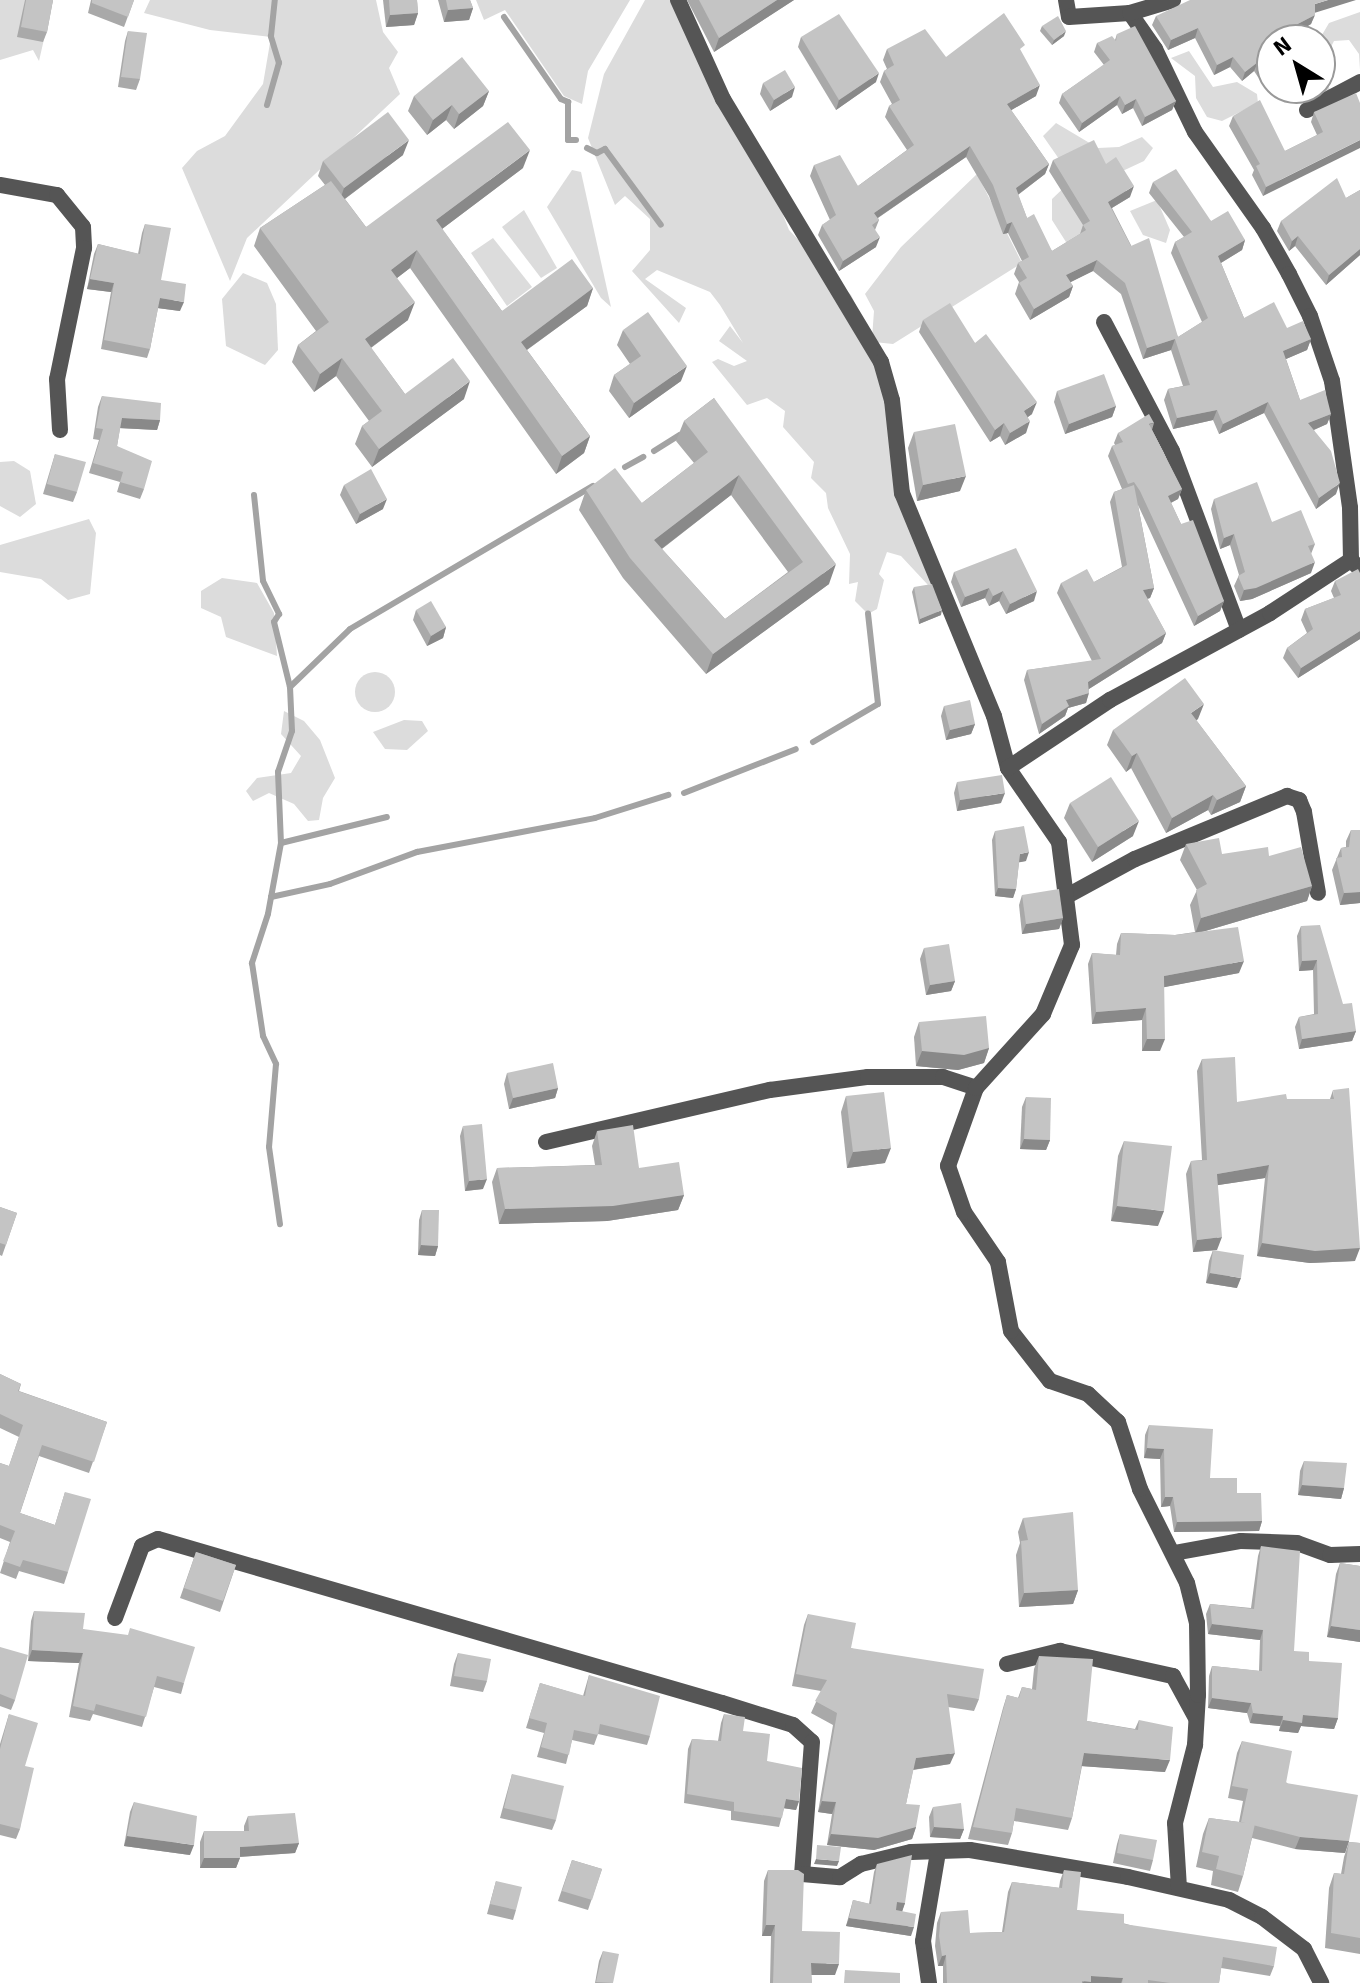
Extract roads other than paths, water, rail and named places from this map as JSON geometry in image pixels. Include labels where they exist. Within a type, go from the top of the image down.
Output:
[{"type":"street","points":[[678,0],[723,99],[876,352],[892,400],[902,493],[994,716],[1008,768],[1059,842],[1072,945],[1058,989],[1043,1014],[976,1088],[948,1166],[964,1212],[998,1262],[1011,1331],[1050,1381],[1088,1394],[1118,1422],[1140,1489],[1174,1553],[1197,1623],[1197,1720],[1175,1823],[1179,1888]]},
{"type":"street","points":[[1066,0],[1069,17],[1130,13],[1173,0]]},
{"type":"street","points":[[1008,768],[1110,700],[1356,564],[1332,381],[1310,316],[1263,228],[1195,132],[1155,49],[1130,13]]},
{"type":"street","points":[[1307,110],[1360,82]]},
{"type":"street","points":[[0,185],[57,195],[83,227],[84,248],[57,379],[60,430]]},
{"type":"street","points":[[1104,322],[1172,451],[1218,563],[1239,630]]},
{"type":"street","points":[[1067,896],[1135,859],[1287,796],[1299,800],[1304,812],[1318,893]]},
{"type":"street","points":[[546,1142],[770,1090],[868,1077],[943,1077],[976,1088]]},
{"type":"street","points":[[115,1618],[142,1546],[158,1539],[793,1725],[812,1742],[813,1761],[802,1874],[840,1877],[861,1864],[911,1852],[970,1850],[1179,1888],[1229,1900],[1289,1933],[1304,1949],[1321,1983]]},
{"type":"street","points":[[1174,1553],[1241,1541],[1297,1543],[1330,1555],[1360,1554]]},
{"type":"street","points":[[1007,1664],[1060,1651],[1173,1676],[1197,1720]]},
{"type":"street","points":[[929,1983],[923,1941],[938,1852]]},
{"type":"waterway","points":[[267,105],[279,63],[271,36],[275,0]]},
{"type":"waterway","points":[[504,17],[561,99],[568,102],[568,140],[576,140]]},
{"type":"waterway","points":[[587,148],[597,153],[605,149],[661,225]]},
{"type":"waterway","points":[[654,451],[680,435]]},
{"type":"waterway","points":[[625,467],[643,457]]},
{"type":"waterway","points":[[290,687],[350,629],[593,486]]},
{"type":"waterway","points":[[254,495],[263,581],[279,614],[274,622],[290,687],[292,731],[278,772],[281,843],[268,914],[252,963],[263,1036],[276,1064],[269,1147],[280,1224]]},
{"type":"waterway","points":[[813,742],[878,704],[868,614]]},
{"type":"waterway","points":[[684,793],[796,749]]},
{"type":"waterway","points":[[271,897],[330,884],[417,852],[595,818],[668,795]]},
{"type":"waterway","points":[[281,843],[387,817]]}]
